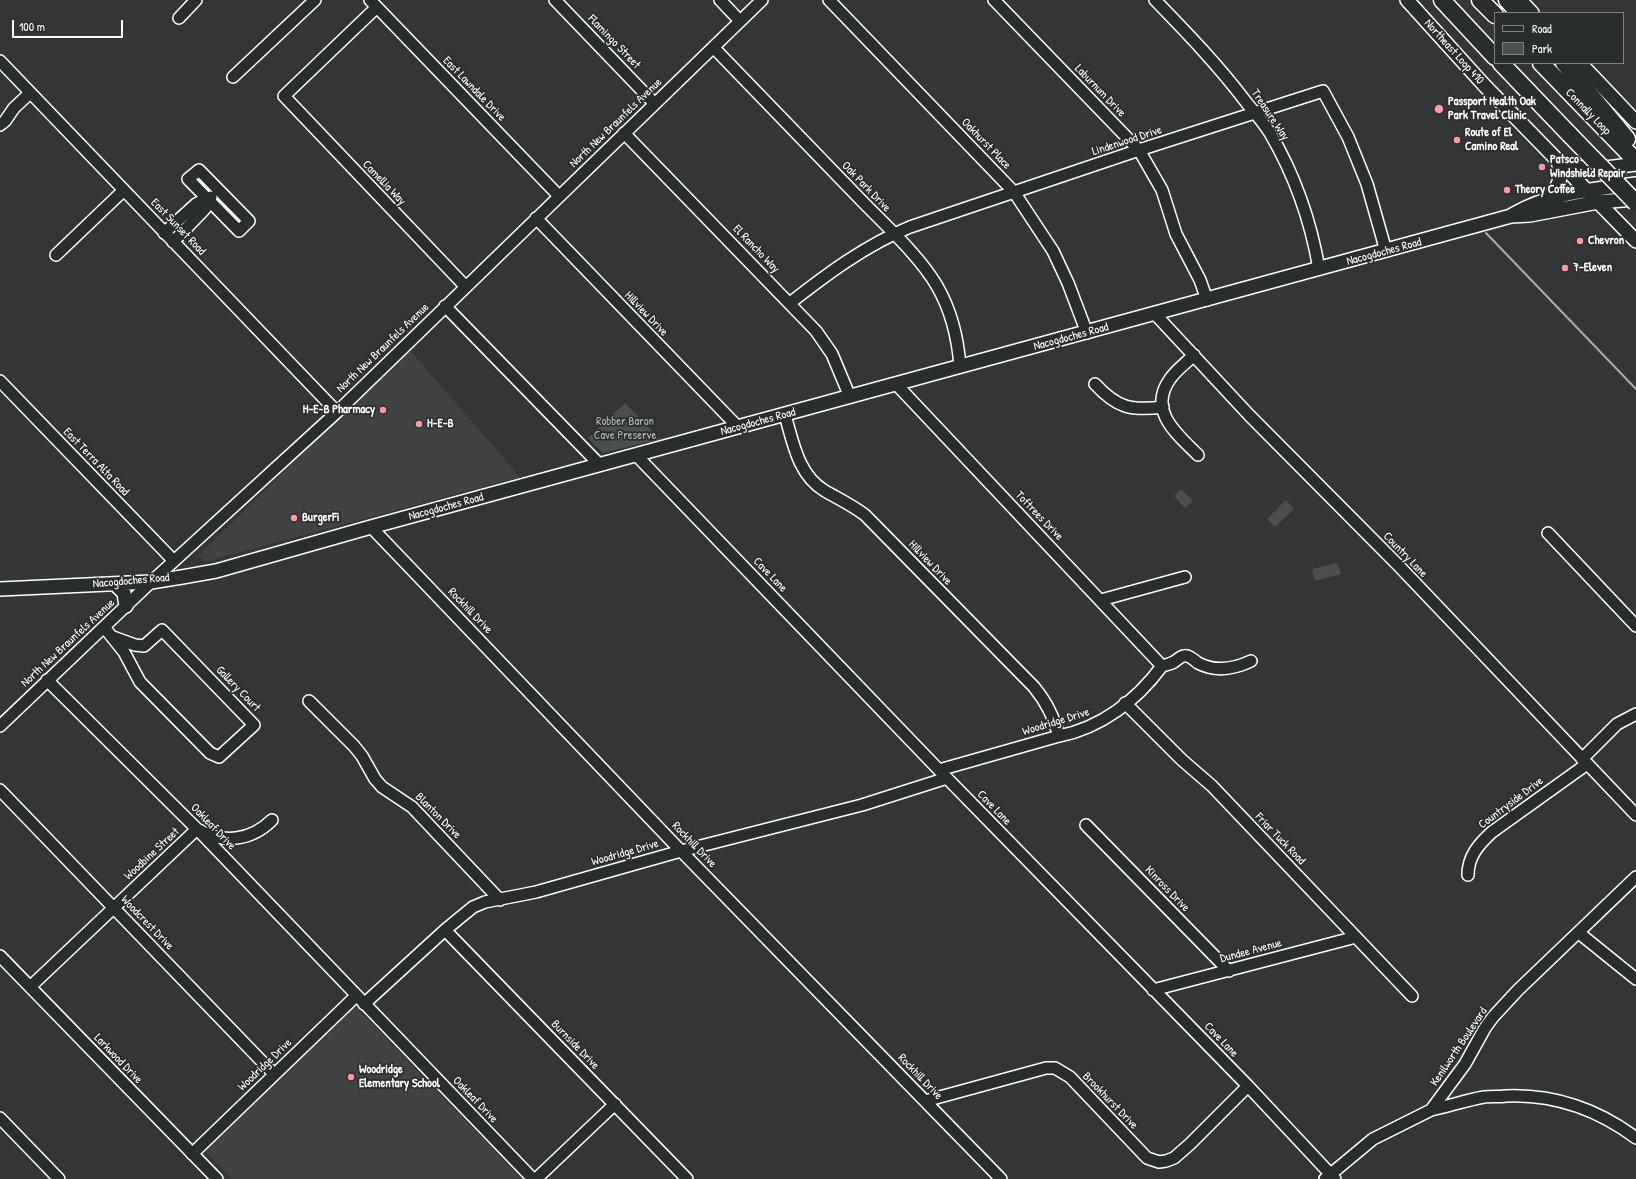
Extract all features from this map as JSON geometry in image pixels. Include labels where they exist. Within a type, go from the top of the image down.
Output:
[{"type":"highway","points":[[1442,0],[1494,56]]},
{"type":"highway","points":[[1480,0],[1494,14]]},
{"type":"highway","points":[[1507,0],[1518,12]]},
{"type":"highway","points":[[1502,64],[1636,203]]},
{"type":"highway","name":"Connally Loop","points":[[1542,64],[1612,129],[1636,161]]},
{"type":"highway","points":[[1565,64],[1612,129],[1636,150]]},
{"type":"main road","name":"Northeast Loop 410","points":[[1407,0],[1484,85],[1636,241]]},
{"type":"main road","points":[[1520,0],[1531,12]]},
{"type":"main road","points":[[1581,64],[1636,122]]},
{"type":"main road","points":[[1558,161],[1579,169],[1589,170],[1636,164]]},
{"type":"main road","points":[[1545,201],[1552,195],[1559,184],[1561,172],[1558,161]]},
{"type":"main road","name":"Nacogdoches Road","points":[[1510,216],[1528,206],[1586,190],[1636,184]]},
{"type":"main road","name":"Nacogdoches Road","points":[[0,589],[151,582],[216,571],[371,527],[1087,333],[1510,216],[1530,215],[1598,202],[1636,199]]},
{"type":"main road","points":[[1636,228],[1636,234]]},
{"type":"main road","points":[[114,584],[124,593],[126,606]]},
{"type":"street","points":[[178,18],[196,0]]},
{"type":"street","points":[[233,77],[315,0]]},
{"type":"street","name":"Flamingo Street","points":[[555,0],[654,103]]},
{"type":"street","points":[[720,0],[740,21]]},
{"type":"street","name":"North New Braunfels Avenue","points":[[0,726],[151,582],[337,412],[624,132],[714,48],[762,0]]},
{"type":"street","name":"Oakhurst Place","points":[[829,0],[1014,192],[1053,251],[1068,282],[1087,333]]},
{"type":"street","name":"Laburnum Drive","points":[[994,0],[1139,150],[1162,190],[1176,234],[1200,280],[1207,300]]},
{"type":"street","name":"Treasure Way","points":[[1155,0],[1217,64],[1269,133],[1286,164],[1300,200],[1317,253],[1319,269]]},
{"type":"street","name":"Camellia Way","points":[[374,4],[284,96],[466,287]]},
{"type":"street","name":"East Lawndale Drive","points":[[374,4],[559,196]]},
{"type":"street","name":"Oak Park Drive","points":[[714,48],[894,234],[927,271],[944,300],[955,331],[960,367]]},
{"type":"street","name":"East Sunset Road","points":[[0,61],[337,412]]},
{"type":"street","name":"Lindenwood Drive","points":[[790,303],[833,270],[894,234],[1139,150],[1323,91],[1348,137],[1367,184],[1386,251]]},
{"type":"street","points":[[0,125],[5,121],[14,108],[30,93]]},
{"type":"street","name":"El Rancho Way","points":[[624,132],[816,331],[832,354],[850,397]]},
{"type":"street","points":[[199,170],[249,221],[239,231],[207,201],[188,180],[199,170]]},
{"type":"street","points":[[56,255],[124,190]]},
{"type":"street","points":[[174,242],[191,216],[196,204],[202,201],[207,201],[218,190]]},
{"type":"street","points":[[226,219],[236,208]]},
{"type":"street","points":[[164,232],[191,216]]},
{"type":"street","name":"Hillview Drive","points":[[536,218],[738,427]]},
{"type":"street","points":[[445,306],[600,465]]},
{"type":"street","name":"Country Lane","points":[[1155,314],[1249,415],[1398,565],[1636,815]]},
{"type":"street","points":[[1194,355],[1170,378],[1165,387],[1162,401],[1165,418],[1171,427],[1198,455]]},
{"type":"street","name":"East Terra Alta Road","points":[[0,381],[174,561]]},
{"type":"street","name":"Toftrees Drive","points":[[896,384],[1162,666]]},
{"type":"street","points":[[1095,384],[1107,397],[1120,404],[1142,410],[1163,408]]},
{"type":"street","name":"Hillview Drive","points":[[785,414],[800,464],[806,475],[825,491],[843,500],[864,515],[1028,682],[1047,704],[1053,714],[1059,736]]},
{"type":"street","name":"Cave Lane","points":[[636,455],[939,770],[1248,1086],[1330,1177]]},
{"type":"street","name":"Rockhill Drive","points":[[371,527],[681,851],[1001,1179]]},
{"type":"street","points":[[1548,533],[1636,626]]},
{"type":"street","points":[[1101,600],[1185,577]]},
{"type":"street","name":"Gallery Court","points":[[104,627],[130,661],[140,682],[210,753],[216,757],[219,757],[254,725],[162,630],[144,646],[135,645],[113,637]]},
{"type":"street","points":[[1162,666],[1173,663],[1183,655],[1207,668],[1213,669],[1242,666],[1251,661]]},
{"type":"street","name":"Woodridge Drive","points":[[939,770],[1073,733],[1096,724],[1152,681],[1162,666]]},
{"type":"street","name":"Oakleaf Drive","points":[[47,680],[197,830],[356,996],[535,1179]]},
{"type":"street","name":"Blanton Drive","points":[[309,701],[354,746],[378,783],[412,807],[500,900]]},
{"type":"street","name":"Friar Tuck Road","points":[[1125,703],[1182,760],[1212,786],[1412,996]]},
{"type":"street","name":"Countryside Drive","points":[[1468,876],[1468,867],[1474,851],[1486,837],[1585,761],[1617,724],[1636,714]]},
{"type":"street","name":"Woodridge Drive","points":[[364,1004],[473,906],[485,902],[536,892],[681,851],[862,805],[947,778]]},
{"type":"street","name":"Woodcrest Drive","points":[[0,790],[274,1074]]},
{"type":"street","name":"Woodbine Street","points":[[30,987],[197,830],[217,838],[235,839],[258,831],[272,820]]},
{"type":"street","name":"Kinross Drive","points":[[1086,825],[1229,971]]},
{"type":"street","name":"Kenilworth Boulevard","points":[[1330,1177],[1373,1138],[1431,1110],[1466,1064],[1488,1022],[1518,990],[1636,877]]},
{"type":"street","name":"Burnside Drive","points":[[445,930],[687,1179]]},
{"type":"street","points":[[1579,932],[1636,979]]},
{"type":"street","name":"Dundee Avenue","points":[[1153,990],[1356,937]]},
{"type":"street","name":"Larkwood Drive","points":[[0,956],[217,1179]]},
{"type":"street","name":"Woodridge Drive","points":[[192,1154],[356,996]]},
{"type":"street","name":"Brookhurst Drive","points":[[925,1101],[1050,1067],[1055,1068],[1070,1077],[1147,1158],[1159,1162],[1174,1158],[1248,1086]]},
{"type":"street","points":[[1431,1110],[1485,1097],[1532,1096],[1565,1102],[1590,1111],[1608,1119],[1636,1138]]},
{"type":"street","points":[[535,1179],[614,1104]]},
{"type":"street","points":[[0,1118],[59,1179]]},
{"type":"shaded area","points":[[409,349],[520,477],[204,562],[199,555]]},
{"type":"shaded area","name":"Woodridge Elementary School","points":[[354,1005],[520,1177],[518,1179],[232,1179],[204,1150]]},
{"type":"green space","name":"Robber Baron Cave Preserve","points":[[625,403],[660,439],[603,453],[588,438]]},
{"type":"green space","points":[[1181,489],[1193,501],[1185,508],[1174,496]]},
{"type":"green space","points":[[1286,500],[1294,509],[1275,527],[1267,519]]},
{"type":"green space","points":[[1337,563],[1341,574],[1315,581],[1312,569]]},
{"type":"waterway","points":[[1486,233],[1636,389]]},
{"type":"place","name":"Passport Health Oak Park Travel Clinic","points":[[1439,109]]},
{"type":"place","name":"Route of El Camino Real","points":[[1457,140]]},
{"type":"place","name":"Patsco Windshield Repair","points":[[1542,167]]},
{"type":"place","name":"Theory Coffee","points":[[1507,190]]},
{"type":"place","name":"Chevron","points":[[1580,241]]},
{"type":"place","name":"7-Eleven","points":[[1565,268]]},
{"type":"place","name":"H-E-B Pharmacy","points":[[383,410]]},
{"type":"place","name":"H-E-B","points":[[419,424]]},
{"type":"place","name":"BurgerFi","points":[[294,518]]},
{"type":"place","name":"Woodridge Elementary School","points":[[351,1077]]}]
